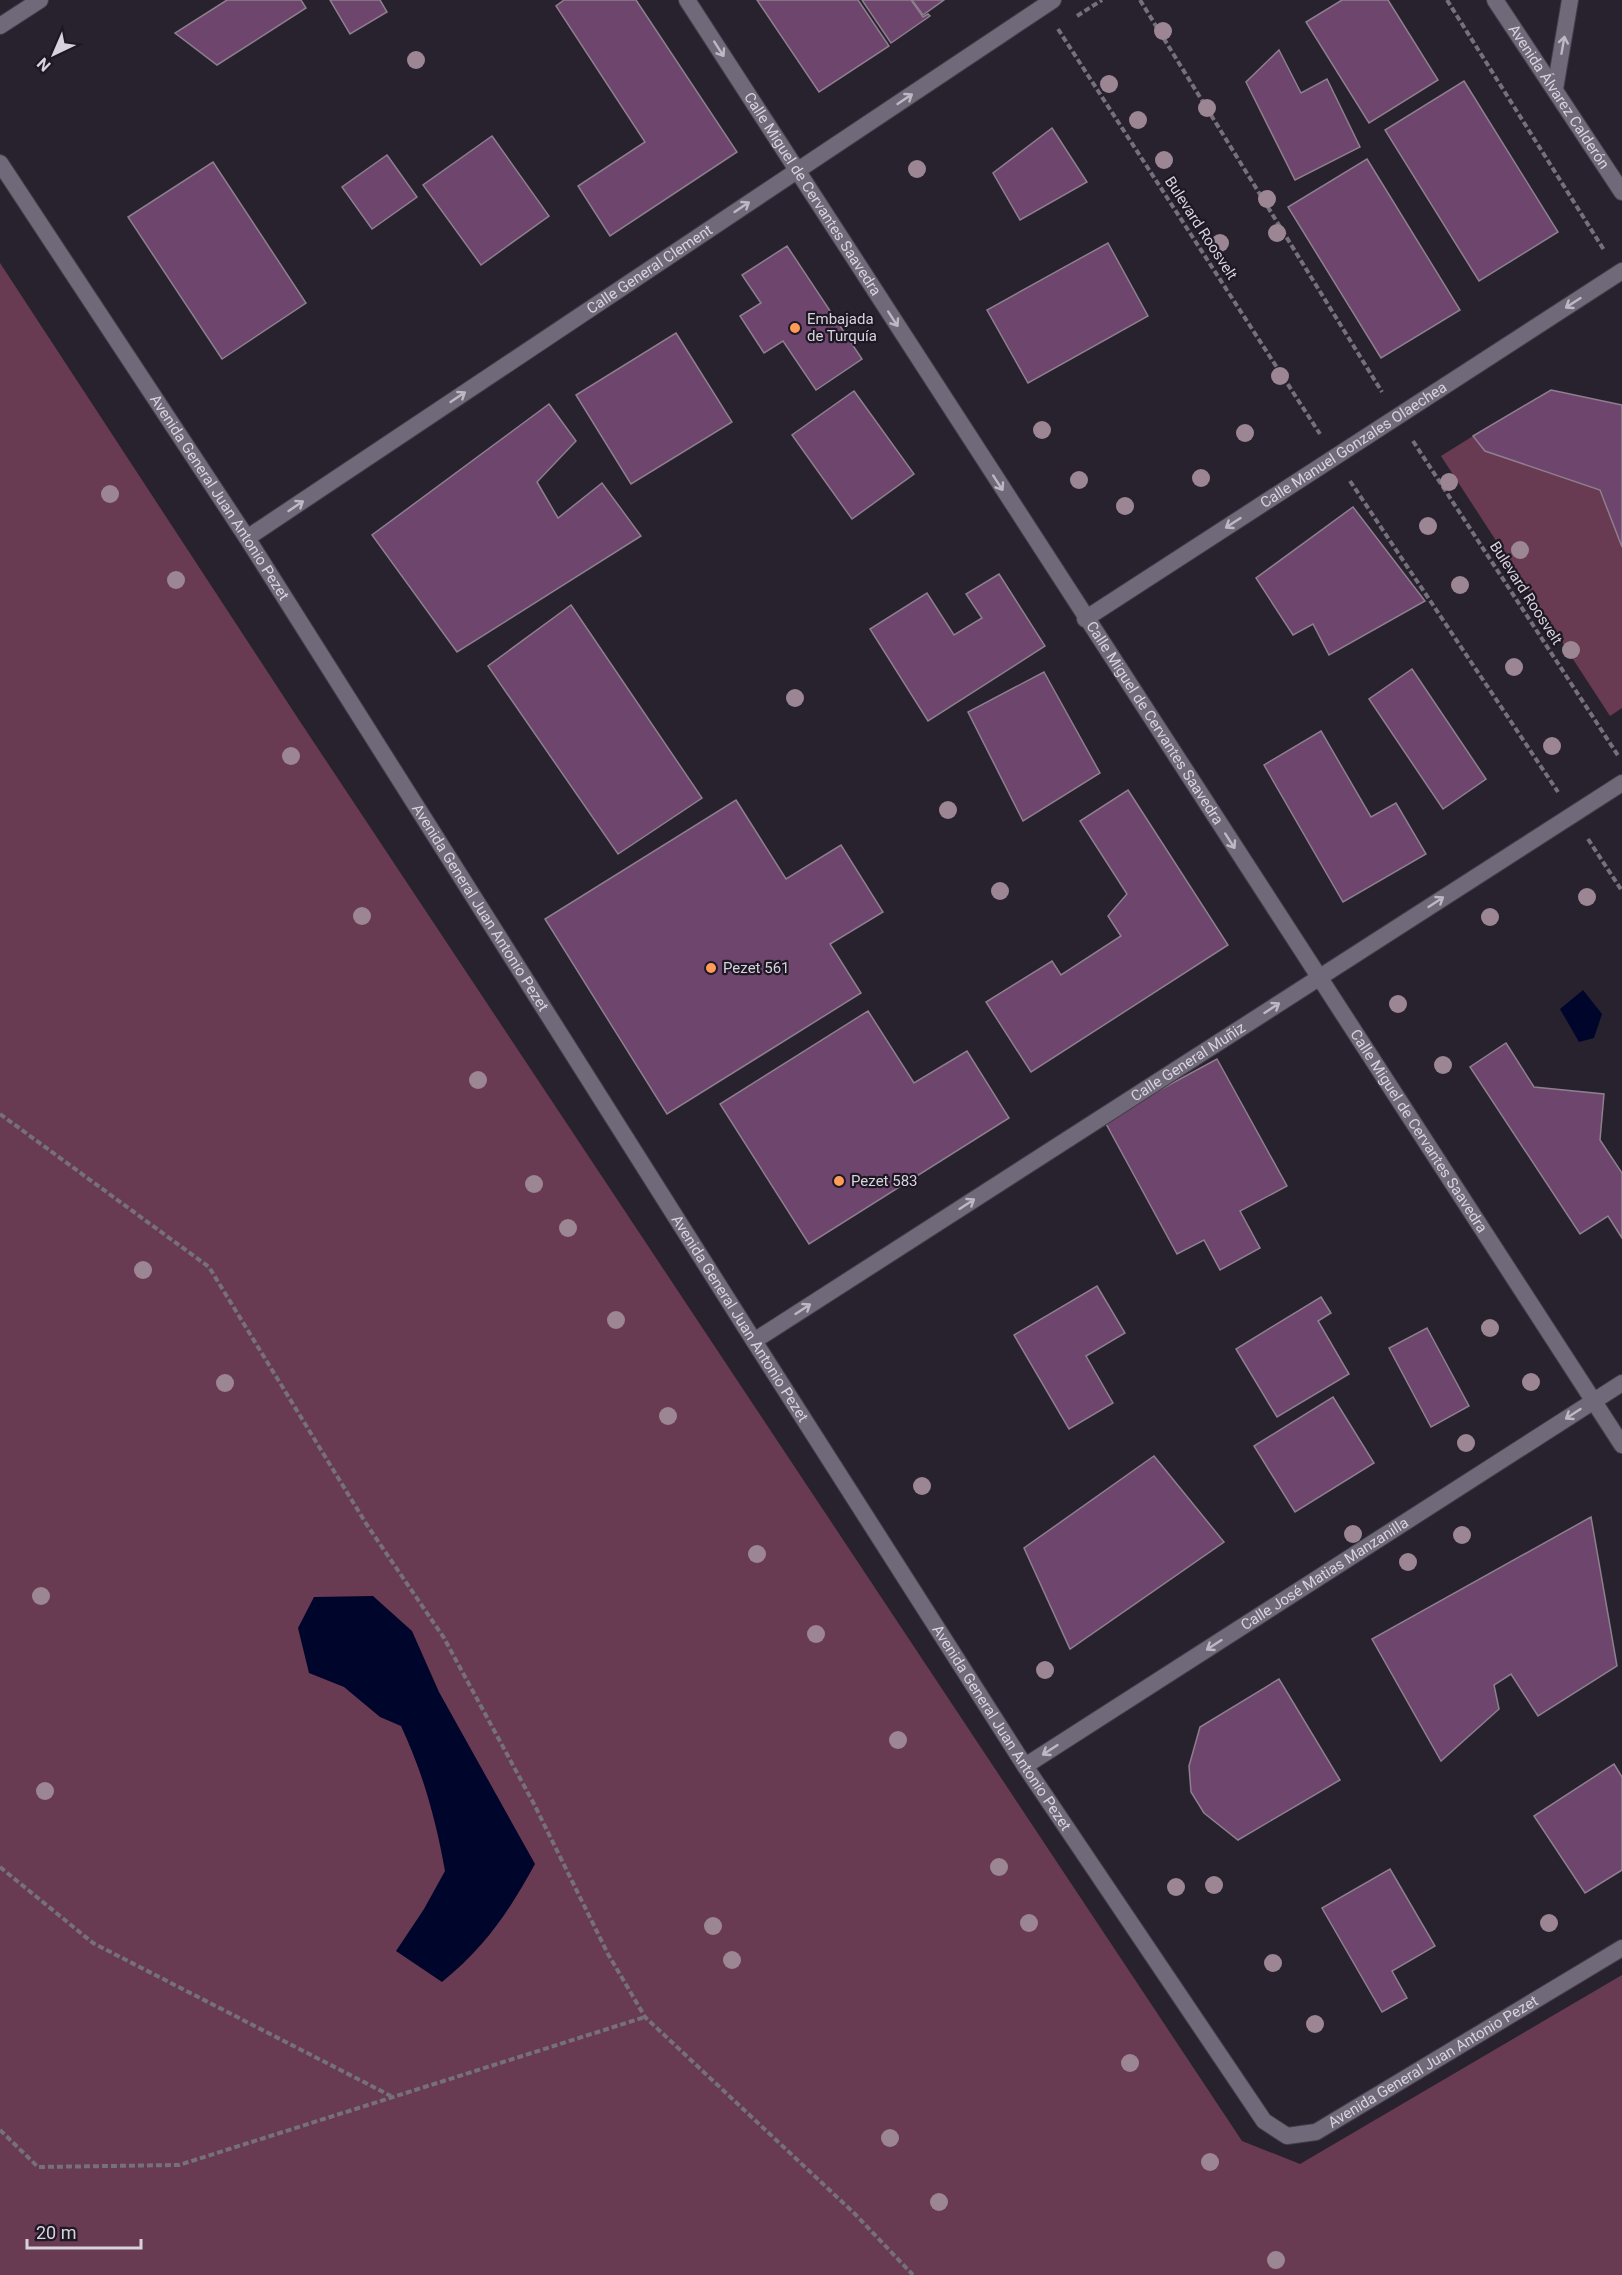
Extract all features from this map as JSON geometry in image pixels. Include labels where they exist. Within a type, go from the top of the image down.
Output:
[{"type":"street","points":[[0,26],[40,0]]},
{"type":"street","name":"Calle Miguel de Cervantes Saavedra","points":[[687,0],[1085,619],[1320,977],[1622,1445]]},
{"type":"street","name":"Calle General Clement","points":[[247,538],[1053,0]]},
{"type":"street","name":"Avenida Álvarez Calderón","points":[[1495,0],[1622,192]]},
{"type":"street","points":[[1555,89],[1570,0]]},
{"type":"street","name":"Avenida General Juan Antonio Pezet","points":[[0,163],[247,538],[1025,1766],[1264,2121],[1287,2136],[1316,2132],[1622,1947]]},
{"type":"street","name":"Calle Manuel Gonzales Olaechea","points":[[1085,619],[1622,271]]},
{"type":"street","name":"Calle General Muñiz","points":[[754,1341],[1622,783]]},
{"type":"street","name":"Calle José Matias Manzanilla","points":[[1025,1766],[1622,1383]]},
{"type":"path","points":[[1140,0],[1387,400]]},
{"type":"path","points":[[1447,0],[1604,250],[1602,257]]},
{"type":"path","name":"Bulevard Roosvelt","points":[[1058,28],[1324,440]]},
{"type":"path","name":"Bulevard Roosvelt","points":[[1413,441],[1619,757]]},
{"type":"path","points":[[1350,481],[1560,795]]},
{"type":"path","points":[[1588,838],[1622,891]]},
{"type":"path","points":[[0,1114],[209,1267],[367,1525],[444,1638],[534,1804],[608,1954],[645,2017],[854,2213],[913,2275]]},
{"type":"path","points":[[0,1867],[93,1943],[392,2096]]},
{"type":"path","points":[[0,2130],[38,2167],[179,2165],[645,2017]]},
{"type":"shaded area","points":[[0,263],[299,720],[1242,2141],[1300,2164],[1622,1975],[1622,2275],[0,2275]]},
{"type":"shaded area","points":[[1473,436],[1485,451],[1600,490],[1622,547],[1622,708],[1610,716],[1441,456]]},
{"type":"water","points":[[1583,990],[1602,1014],[1594,1038],[1579,1042],[1560,1009]]},
{"type":"water","points":[[373,1596],[412,1631],[439,1692],[535,1864],[515,1898],[484,1942],[442,1982],[396,1951],[424,1909],[445,1871],[428,1797],[416,1761],[401,1726],[380,1717],[344,1687],[309,1673],[298,1628],[314,1597]]},
{"type":"building","points":[[227,0],[301,0],[306,8],[217,65],[175,33]]},
{"type":"building","points":[[330,0],[380,0],[387,12],[350,34]]},
{"type":"building","points":[[564,0],[636,0],[737,152],[610,236],[578,186],[645,142],[556,6]]},
{"type":"building","points":[[757,0],[858,0],[889,46],[819,92]]},
{"type":"building","points":[[862,0],[911,0],[923,17],[928,14],[930,16],[891,43]]},
{"type":"building","points":[[912,0],[944,0],[923,15]]},
{"type":"building","points":[[1342,0],[1388,0],[1438,80],[1369,123],[1306,22]]},
{"type":"building","points":[[1279,50],[1301,93],[1327,79],[1360,147],[1295,180],[1246,82]]},
{"type":"building","points":[[1464,81],[1558,232],[1479,281],[1385,130]]},
{"type":"building","points":[[1052,128],[1087,182],[1020,220],[993,173]]},
{"type":"building","points":[[492,136],[549,216],[481,265],[423,185]]},
{"type":"building","points":[[387,155],[417,197],[372,229],[342,187]]},
{"type":"building","points":[[1367,159],[1460,310],[1381,358],[1288,207]]},
{"type":"building","points":[[213,162],[306,303],[222,359],[128,217]]},
{"type":"building","points":[[1108,243],[1148,316],[1028,383],[987,310]]},
{"type":"building","name":"Embajada de Turquía","points":[[787,246],[862,359],[816,390],[783,341],[764,353],[740,316],[761,303],[742,275]]},
{"type":"building","points":[[676,333],[732,422],[631,484],[576,395]]},
{"type":"building","points":[[1551,390],[1622,405],[1622,547],[1600,490],[1485,451],[1473,436]]},
{"type":"building","points":[[854,391],[914,474],[852,519],[792,435]]},
{"type":"building","points":[[549,404],[576,441],[537,482],[558,518],[602,483],[641,536],[457,652],[372,535]]},
{"type":"building","points":[[1353,507],[1425,601],[1329,655],[1313,624],[1293,635],[1256,578]]},
{"type":"building","points":[[999,574],[1045,646],[928,721],[870,629],[927,593],[954,635],[982,618],[966,594]]},
{"type":"building","points":[[571,605],[702,798],[618,854],[488,666]]},
{"type":"building","points":[[1412,669],[1486,779],[1443,809],[1369,699]]},
{"type":"building","points":[[1044,672],[1100,773],[1023,821],[968,712]]},
{"type":"building","points":[[1321,731],[1371,817],[1396,803],[1426,854],[1343,902],[1264,765]]},
{"type":"building","points":[[1128,790],[1228,945],[1031,1072],[986,1002],[1052,961],[1061,975],[1121,936],[1108,916],[1127,894],[1080,821]]},
{"type":"building","name":"Pezet 561","points":[[736,800],[786,879],[841,845],[883,912],[830,944],[861,993],[667,1114],[545,919]]},
{"type":"building","name":"Pezet 583","points":[[868,1011],[914,1083],[967,1051],[1009,1118],[809,1244],[720,1104]]},
{"type":"building","points":[[1506,1043],[1534,1087],[1604,1094],[1600,1140],[1622,1173],[1622,1238],[1608,1216],[1580,1234],[1470,1067]]},
{"type":"building","points":[[1217,1059],[1287,1186],[1240,1211],[1260,1248],[1220,1270],[1204,1240],[1177,1254],[1104,1120]]},
{"type":"building","points":[[1097,1286],[1125,1333],[1086,1356],[1113,1403],[1069,1429],[1014,1335]]},
{"type":"building","points":[[1321,1297],[1331,1313],[1318,1321],[1349,1374],[1277,1417],[1236,1349]]},
{"type":"building","points":[[1427,1328],[1469,1406],[1431,1427],[1389,1348]]},
{"type":"building","points":[[1333,1397],[1374,1463],[1295,1512],[1254,1446]]},
{"type":"building","points":[[1154,1456],[1224,1542],[1070,1649],[1024,1548]]},
{"type":"building","points":[[1591,1517],[1617,1666],[1538,1716],[1511,1674],[1494,1685],[1499,1709],[1441,1761],[1372,1639]]},
{"type":"building","points":[[1279,1679],[1340,1780],[1238,1840],[1204,1813],[1191,1792],[1189,1766],[1200,1727]]},
{"type":"building","points":[[1614,1764],[1622,1777],[1622,1870],[1585,1893],[1534,1816]]},
{"type":"building","points":[[1390,1869],[1435,1946],[1392,1971],[1407,1998],[1382,2012],[1322,1908]]},
{"type":"place","name":"Embajada de Turquía","points":[[795,328]]},
{"type":"place","name":"Pezet 561","points":[[711,968]]},
{"type":"place","name":"Pezet 583","points":[[839,1181]]}]
